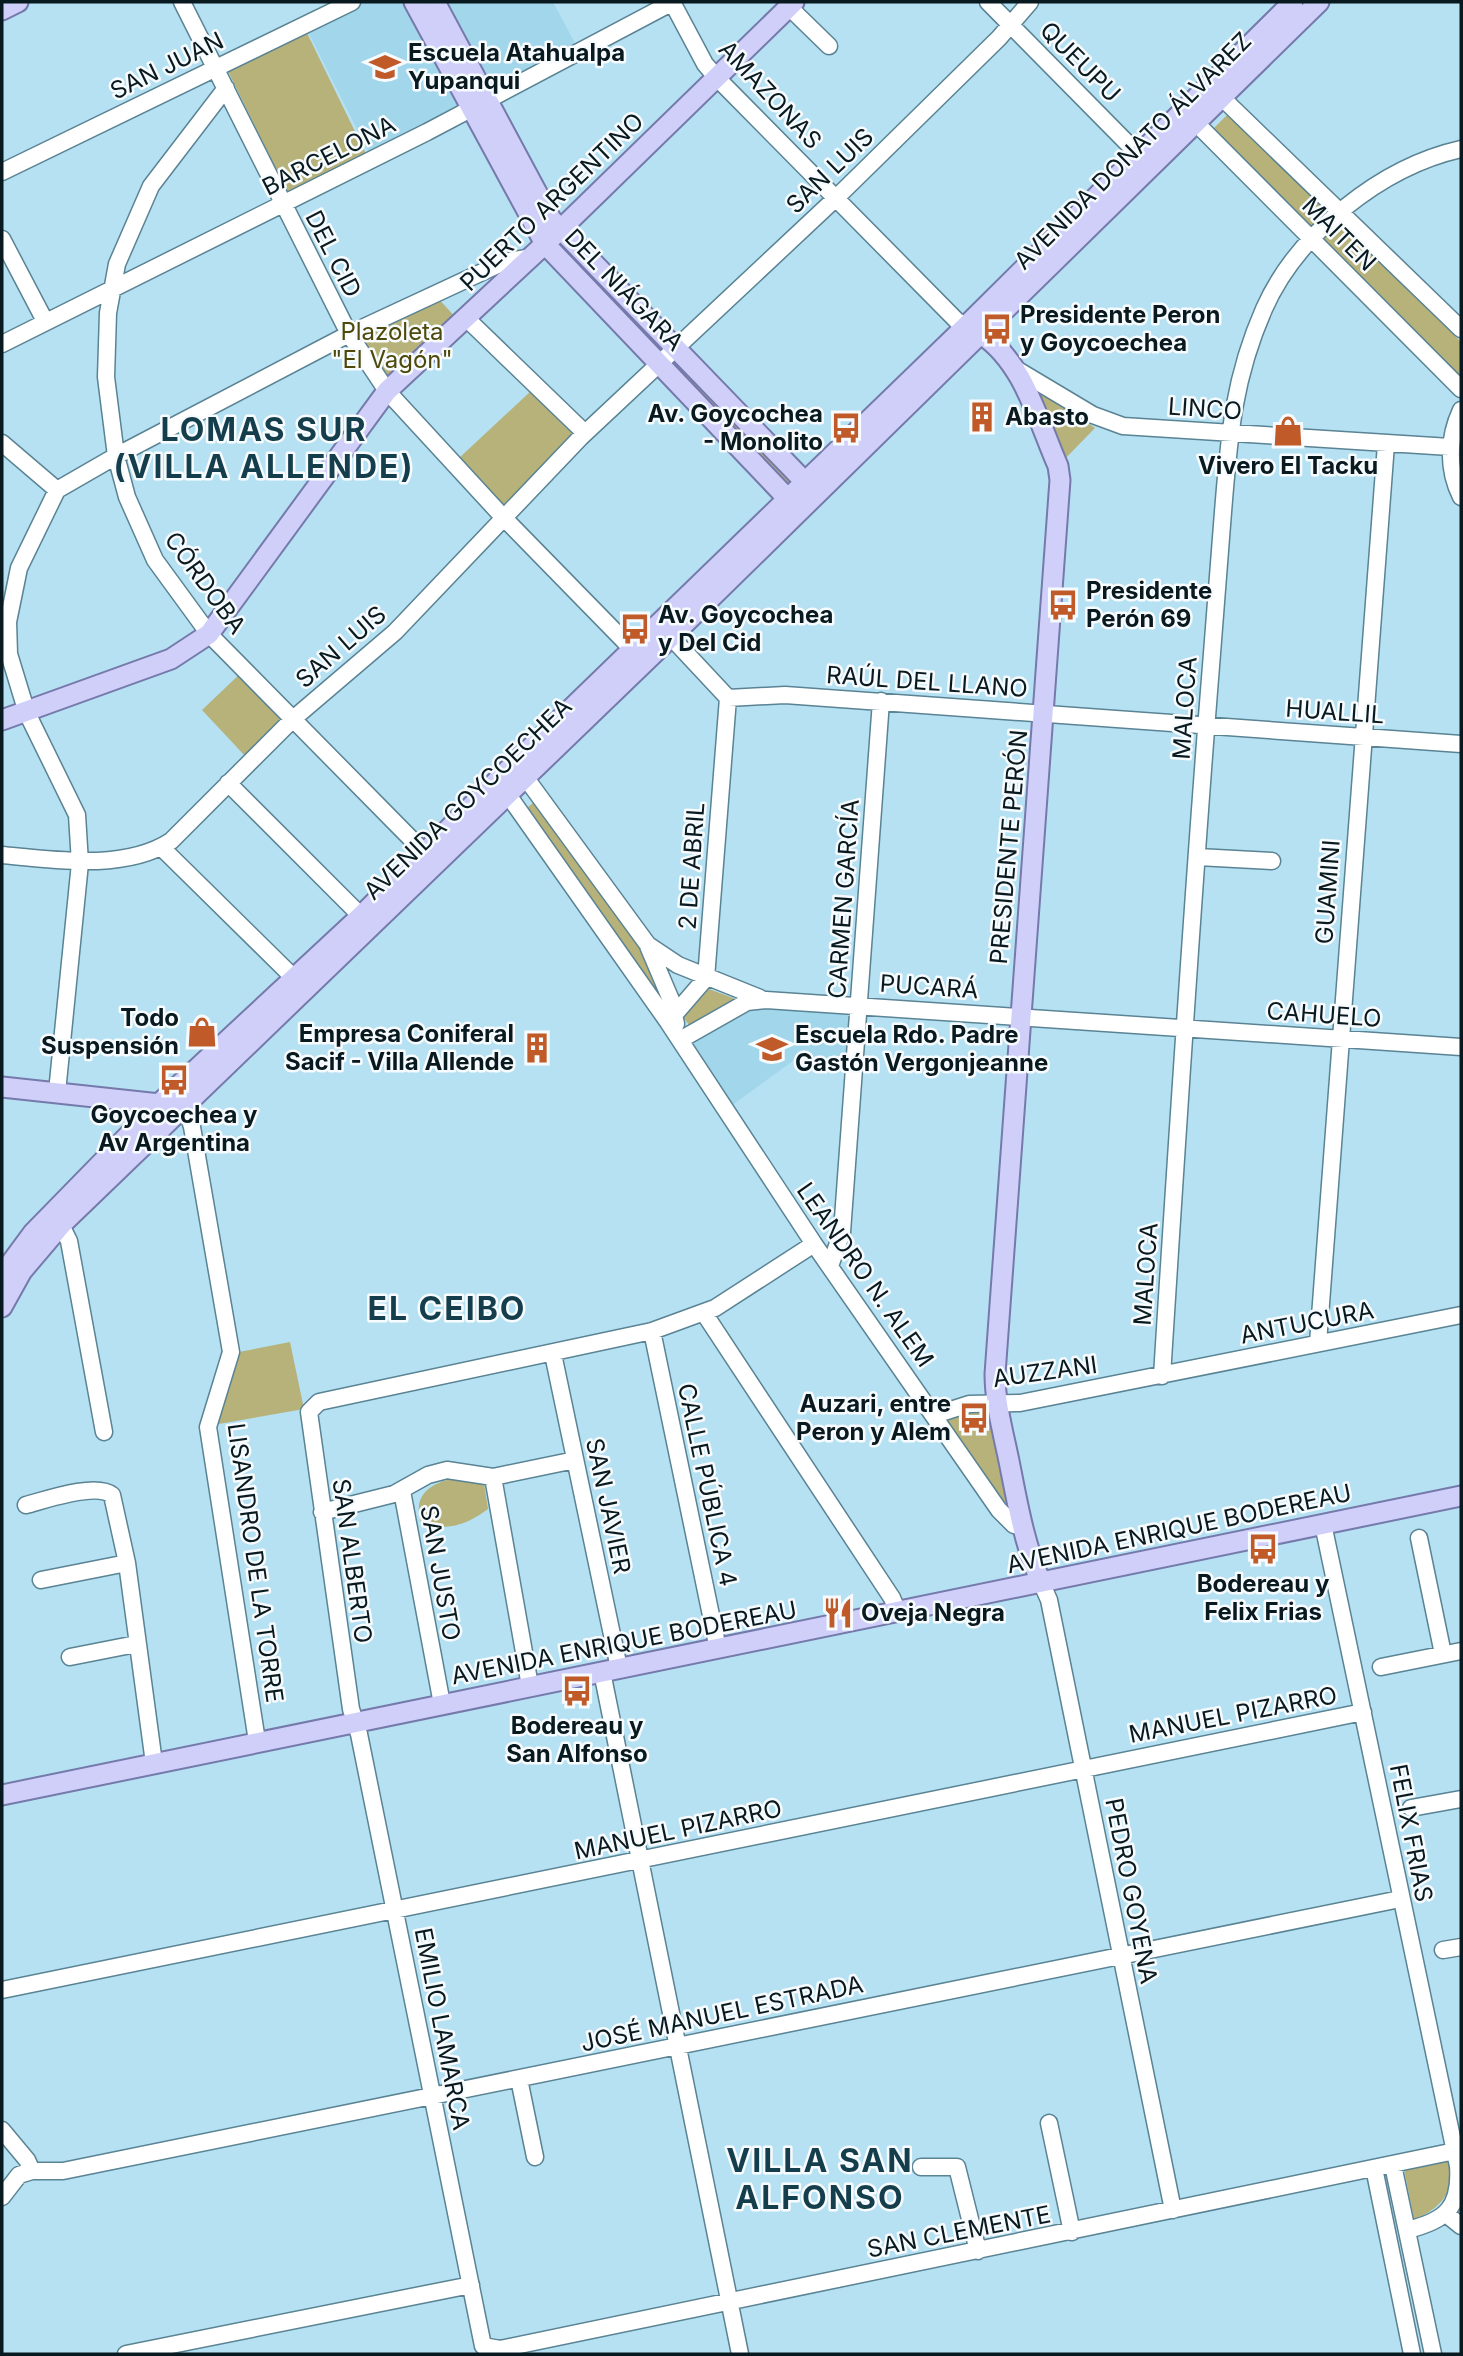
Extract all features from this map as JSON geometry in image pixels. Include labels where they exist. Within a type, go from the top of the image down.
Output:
[{"type":"main road","points":[[2,10],[18,2]]},
{"type":"main road","name":"DEL NIÁGARA","points":[[414,2],[551,219],[677,347],[802,495]]},
{"type":"main road","name":"DEL NIÁGARA","points":[[435,2],[538,251],[802,495]]},
{"type":"main road","name":"AVENIDA DONATO ÁLVAREZ","points":[[974,330],[1215,91],[1293,2]]},
{"type":"main road","name":"AVENIDA DONATO ÁLVAREZ","points":[[1215,91],[1319,2]]},
{"type":"main road","name":"PUERTO ARGENTINO","points":[[2,720],[171,659],[209,634],[387,391],[538,251],[792,4]]},
{"type":"main road","name":"AVENIDA DONATO ÁLVAREZ","points":[[974,330],[1139,155],[1190,116]]},
{"type":"main road","name":"PRESIDENTE PERÓN","points":[[974,330],[995,343],[1016,369],[1058,466],[1060,480],[995,1374],[997,1404],[1023,1525],[1041,1582]]},
{"type":"main road","name":"AVENIDA GOYCOECHEA","points":[[2,1307],[27,1263],[61,1225],[508,793],[519,770],[633,650],[802,495],[974,330]]},
{"type":"main road","name":"AVENIDA GOYCOECHEA","points":[[519,770],[671,636],[802,495]]},
{"type":"main road","name":"AVENIDA GOYCOECHEA","points":[[2,1275],[33,1233],[161,1102],[425,853],[508,793]]},
{"type":"main road","points":[[2,1087],[161,1102],[180,1109]]},
{"type":"main road","name":"AVENIDA ENRIQUE BODEREAU","points":[[2,1795],[1461,1496]]},
{"type":"street","name":"DEL CID","points":[[182,2],[349,334],[387,391],[503,517],[633,650]]},
{"type":"street","name":"SAN JUAN","points":[[2,172],[352,2]]},
{"type":"street","name":"BARCELONA","points":[[2,344],[283,205],[672,2]]},
{"type":"street","name":"AMAZONAS","points":[[672,2],[717,78],[836,198],[974,330]]},
{"type":"street","name":"QUEUPU","points":[[988,2],[1139,155]]},
{"type":"street","name":"SAN LUIS","points":[[161,847],[293,719],[395,632],[585,433],[836,198],[999,38],[1030,2]]},
{"type":"street","points":[[792,4],[829,46]]},
{"type":"street","name":"CÓRDOBA","points":[[226,88],[151,186],[127,239],[108,313],[106,377],[116,456],[127,497],[155,560],[209,634],[425,853]]},
{"type":"street","name":"MAITEN","points":[[1215,91],[1461,329]]},
{"type":"street","name":"MAITEN","points":[[1190,116],[1461,389]]},
{"type":"street","name":"MALOCA","points":[[1162,1376],[1184,1028],[1228,434],[1237,388],[1263,311],[1283,276],[1313,240],[1342,212],[1376,187],[1407,169],[1461,149]]},
{"type":"street","points":[[2,239],[45,321]]},
{"type":"street","points":[[57,1092],[80,863],[77,815],[27,713],[9,654],[7,598],[57,490],[116,456],[349,334],[504,262],[538,251]]},
{"type":"street","points":[[466,318],[585,433]]},
{"type":"street","name":"LINCO","points":[[1016,369],[1093,415],[1115,424],[1228,434],[1450,447]]},
{"type":"street","points":[[1461,410],[1450,447],[1451,467],[1461,497]]},
{"type":"street","points":[[2,443],[57,490]]},
{"type":"street","name":"GUAMINI","points":[[1318,1343],[1386,444]]},
{"type":"street","points":[[671,636],[728,698]]},
{"type":"street","name":"RAÚL DEL LLANO","points":[[728,698],[785,695],[1206,726]]},
{"type":"street","name":"2 DE ABRIL","points":[[706,978],[728,698]]},
{"type":"street","name":"CARMEN GARCÍA","points":[[830,1266],[842,1232],[881,701]]},
{"type":"street","name":"HUALLIL","points":[[1206,726],[1461,744]]},
{"type":"street","name":"LEANDRO N. ALEM","points":[[519,770],[648,945],[665,958],[706,978],[765,999]]},
{"type":"street","points":[[228,783],[361,916]]},
{"type":"street","points":[[508,793],[536,793]]},
{"type":"street","name":"LEANDRO N. ALEM","points":[[508,793],[671,1019]]},
{"type":"street","points":[[2,855],[80,863],[161,847],[294,978]]},
{"type":"street","points":[[1198,857],[1272,861]]},
{"type":"street","name":"LEANDRO N. ALEM","points":[[648,945],[680,1040],[814,1244],[999,1510],[1014,1525],[1023,1525]]},
{"type":"street","points":[[671,1019],[706,978]]},
{"type":"street","name":"PUCARÁ","points":[[680,1040],[747,1002],[765,999],[1184,1028]]},
{"type":"street","name":"CAHUELO","points":[[1184,1028],[1461,1046]]},
{"type":"street","name":"LISANDRO DE LA TORRE","points":[[180,1109],[189,1116],[192,1126],[231,1352],[208,1427],[257,1741]]},
{"type":"street","points":[[61,1225],[69,1241],[104,1432]]},
{"type":"street","points":[[553,1354],[652,1331],[704,1313],[814,1244]]},
{"type":"street","points":[[704,1313],[892,1598],[898,1612]]},
{"type":"street","name":"ANTUCURA","points":[[1162,1376],[1461,1315]]},
{"type":"street","name":"CALLE PÚBLICA 4","points":[[652,1331],[718,1649]]},
{"type":"street","name":"SAN ALBERTO","points":[[356,1722],[351,1709],[308,1422],[310,1407],[319,1402],[422,1379],[553,1354]]},
{"type":"street","name":"SAN JAVIER","points":[[553,1354],[575,1460],[640,1861],[740,2354]]},
{"type":"street","name":"AUZZANI","points":[[935,1415],[969,1404],[1020,1403],[1162,1376]]},
{"type":"street","points":[[322,1512],[402,1491],[428,1475],[447,1470],[493,1477],[575,1460]]},
{"type":"street","points":[[493,1477],[530,1686]]},
{"type":"street","points":[[26,1505],[94,1489],[106,1490],[112,1494],[127,1563],[154,1763]]},
{"type":"street","name":"SAN JUSTO","points":[[402,1491],[442,1704]]},
{"type":"street","name":"FELIX FRIAS","points":[[1323,1524],[1455,2151],[1459,2180],[1454,2207]]},
{"type":"street","points":[[1419,1538],[1443,1654]]},
{"type":"street","points":[[41,1580],[127,1563]]},
{"type":"street","name":"PEDRO GOYENA","points":[[1041,1582],[1049,1600],[1173,2210]]},
{"type":"street","points":[[70,1657],[136,1644]]},
{"type":"street","points":[[1381,1667],[1461,1651]]},
{"type":"street","name":"MANUEL PIZARRO","points":[[2,1990],[1363,1712]]},
{"type":"street","name":"EMILIO LAMARCA","points":[[356,1722],[471,2285],[479,2350]]},
{"type":"street","points":[[1411,1808],[1461,1799]]},
{"type":"street","name":"JOSÉ MANUEL ESTRADA","points":[[32,2171],[53,2173],[1400,1899]]},
{"type":"street","points":[[1443,1951],[1461,1947]]},
{"type":"street","points":[[519,2079],[535,2157]]},
{"type":"street","points":[[1049,2123],[1072,2232]]},
{"type":"street","points":[[2,2130],[27,2160],[32,2171],[19,2175],[2,2197]]},
{"type":"street","name":"SAN CLEMENTE","points":[[479,2350],[500,2349],[1455,2151]]},
{"type":"street","points":[[1393,2165],[1433,2354]]},
{"type":"street","points":[[921,2167],[957,2167],[978,2251]]},
{"type":"street","points":[[1374,2168],[1412,2354]]},
{"type":"street","points":[[1407,2230],[1432,2223],[1454,2207],[1461,2226]]},
{"type":"street","points":[[126,2354],[471,2285]]},
{"type":"shaded area","name":"Escuela Atahualpa Yupanqui","points":[[366,2],[411,2],[465,106],[370,155],[306,28]]},
{"type":"shaded area","points":[[440,2],[553,2],[576,45],[487,93]]},
{"type":"shaded area","name":"Escuela Rdo. Padre Gastón Vergonjeanne","points":[[776,1006],[851,1011],[847,1063],[797,1058],[731,1106],[691,1042],[753,1009]]},
{"type":"green space","points":[[307,33],[366,154],[287,192],[228,71]]},
{"type":"green space","points":[[1229,113],[1331,207],[1309,230],[1211,131]]},
{"type":"green space","points":[[1342,221],[1461,342],[1461,379],[1324,239]]},
{"type":"green space","name":"Plazoleta \"El Vagón\"","points":[[435,295],[458,320],[386,384],[353,336]]},
{"type":"green space","points":[[677,352],[795,479],[786,489],[665,363]]},
{"type":"green space","points":[[1026,380],[1095,428],[1058,466]]},
{"type":"green space","points":[[532,390],[577,434],[503,511],[458,459]]},
{"type":"green space","points":[[244,670],[288,718],[246,757],[202,710]]},
{"type":"green space","points":[[536,800],[639,945],[664,1001],[527,808]]},
{"type":"green space","points":[[709,989],[741,1001],[692,1029],[683,1017]]},
{"type":"green space","points":[[290,1342],[304,1409],[213,1425],[239,1352]]},
{"type":"green space","points":[[982,1410],[988,1413],[1009,1501],[1001,1503],[946,1418]]},
{"type":"green space","points":[[457,1478],[484,1483],[488,1509],[456,1525],[439,1526],[421,1522],[419,1504],[426,1491],[432,1486]]},
{"type":"green space","points":[[1451,2158],[1450,2180],[1445,2196],[1433,2209],[1414,2220],[1404,2169]]},
{"type":"place","name":"Escuela Atahualpa Yupanqui","points":[[385,67]]},
{"type":"place","name":"Presidente Peron y Goycoechea","points":[[997,329]]},
{"type":"place","name":"Abasto","points":[[982,417]]},
{"type":"place","name":"Av. Goycochea - Monolito","points":[[846,428]]},
{"type":"place","name":"Vivero El Tacku","points":[[1288,431]]},
{"type":"place","name":"Presidente Perón 69","points":[[1063,605]]},
{"type":"place","name":"Av. Goycochea y Del Cid","points":[[635,629]]},
{"type":"place","name":"Todo Suspensión","points":[[202,1032]]},
{"type":"place","name":"Empresa Coniferal Sacif - Villa Allende","points":[[537,1048]]},
{"type":"place","name":"Escuela Rdo. Padre Gastón Vergonjeanne","points":[[772,1049]]},
{"type":"place","name":"Goycoechea y Av Argentina","points":[[174,1080]]},
{"type":"place","name":"Auzari, entre Peron y Alem","points":[[974,1418]]},
{"type":"place","name":"Bodereau y Felix Frias","points":[[1263,1549]]},
{"type":"place","name":"Oveja Negra","points":[[838,1613]]},
{"type":"place","name":"Bodereau y San Alfonso","points":[[577,1691]]},
{"type":"district","name":"LOMAS SUR (VILLA ALLENDE)","points":[[264,448]]},
{"type":"district","name":"EL CEIBO","points":[[447,1309]]},
{"type":"district","name":"VILLA SAN ALFONSO","points":[[820,2180]]}]
